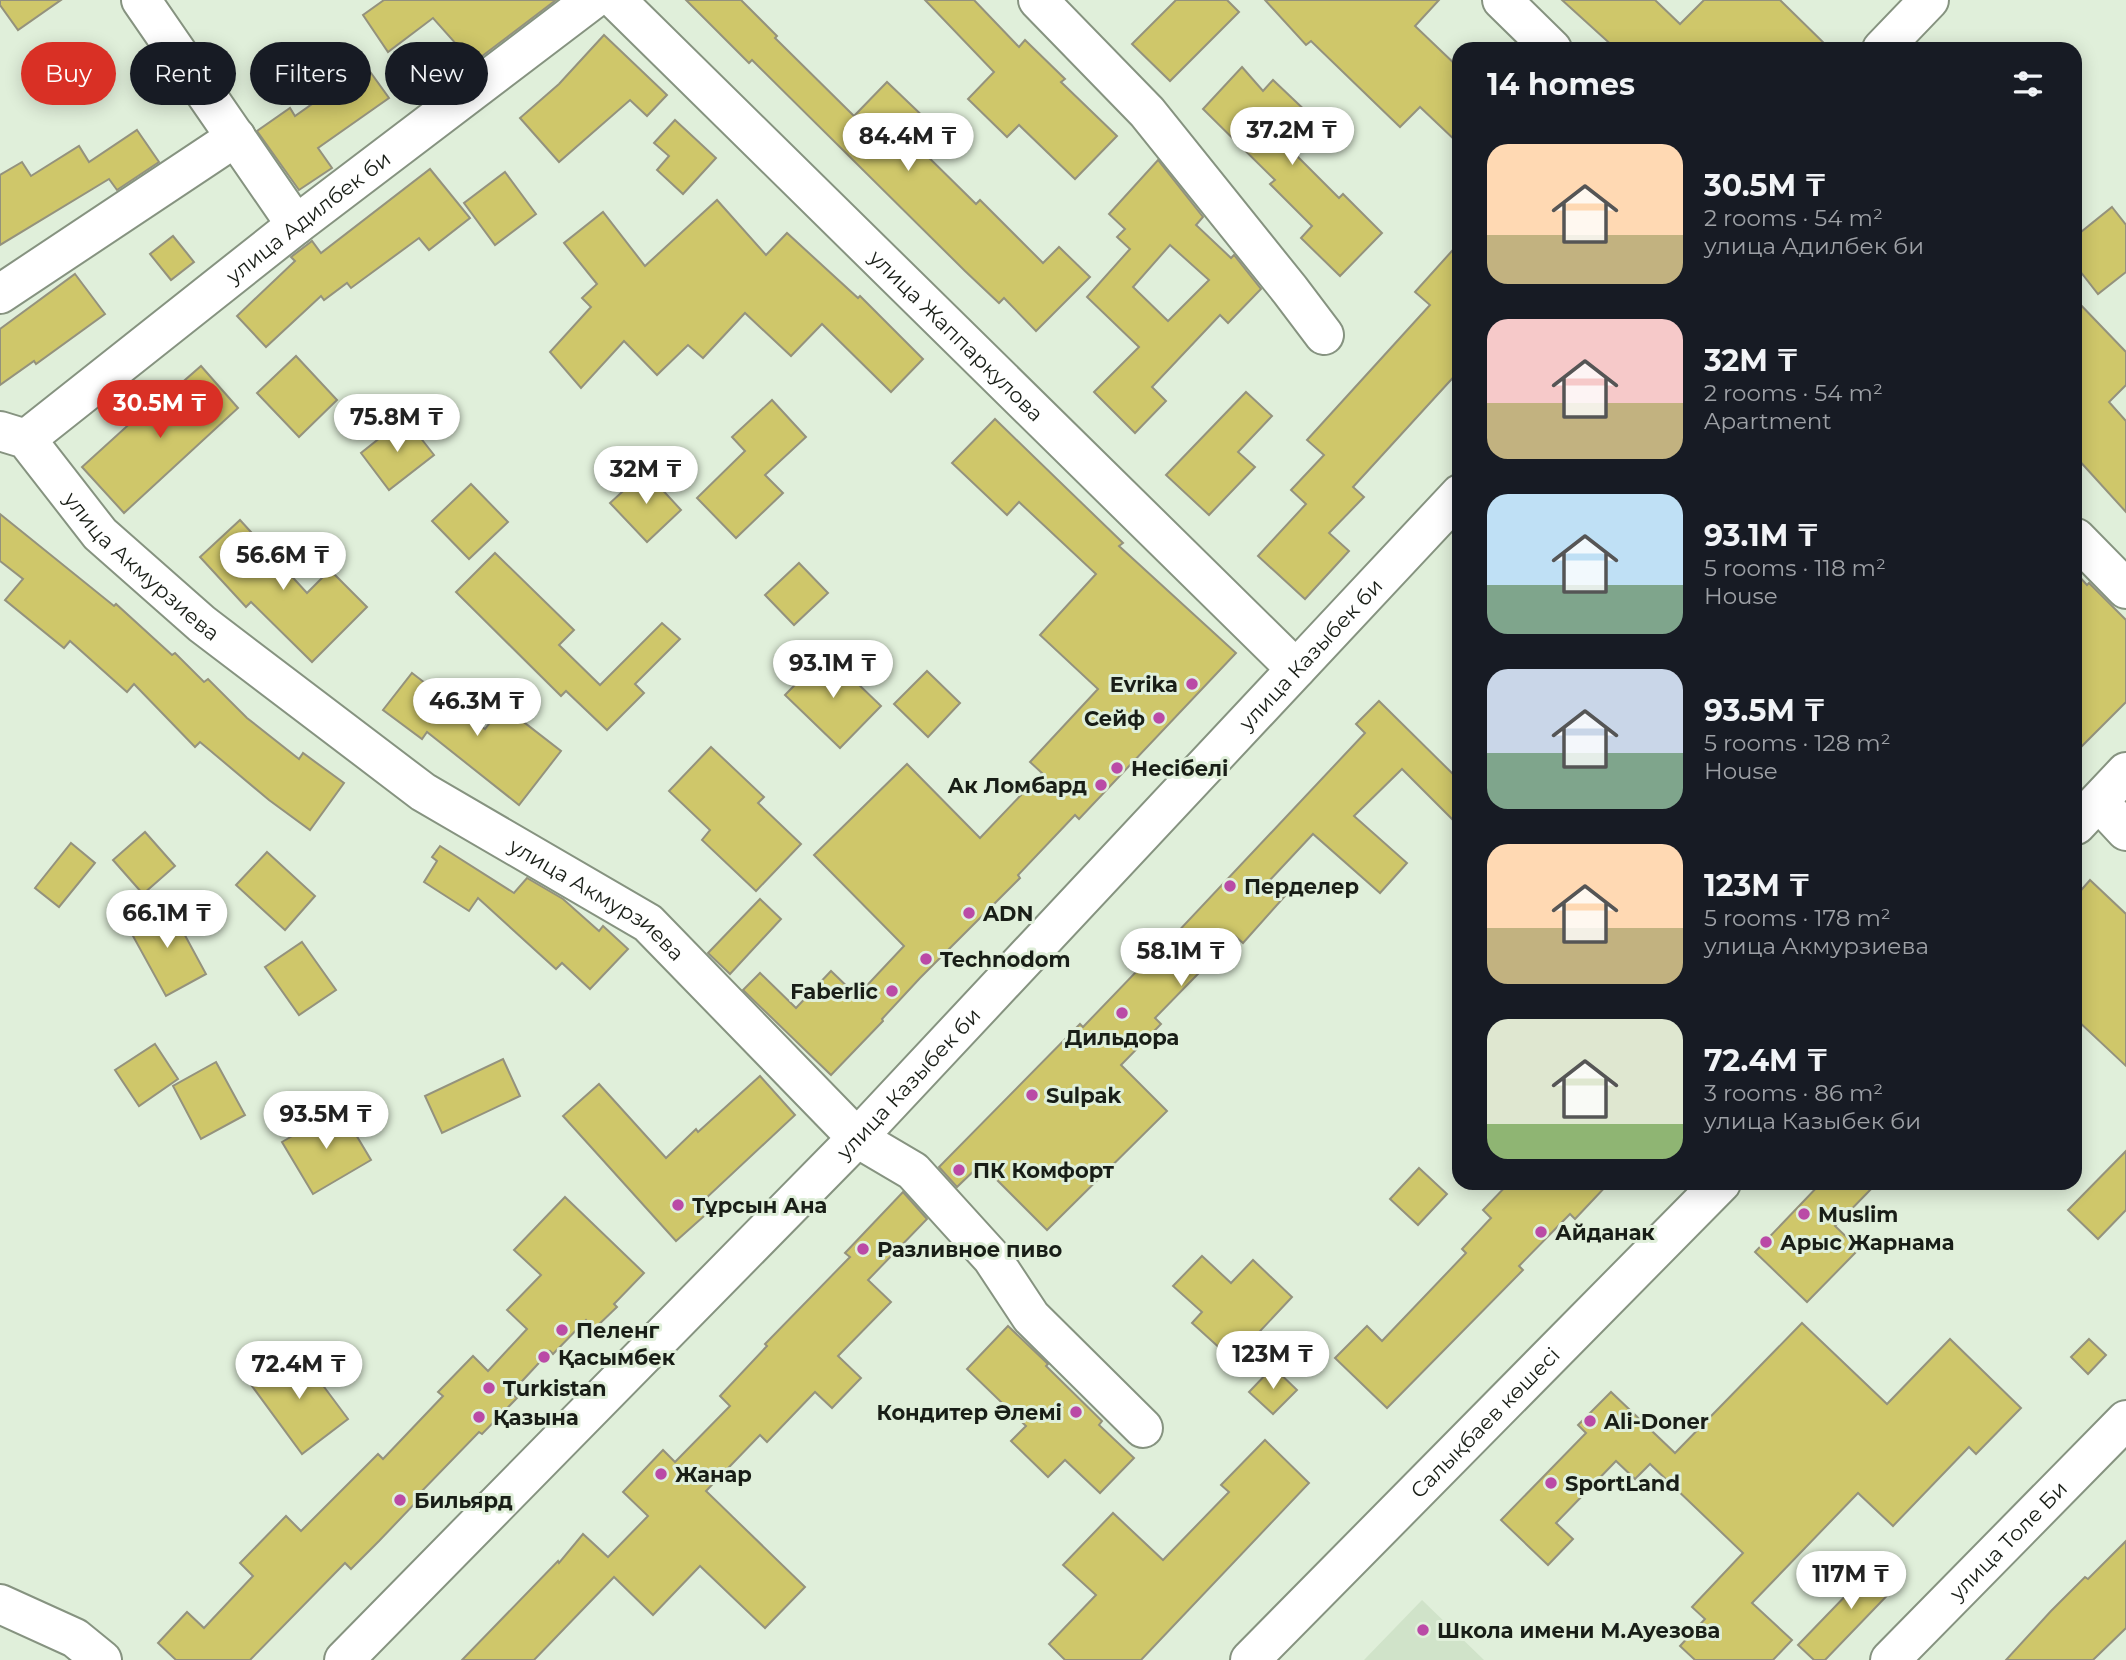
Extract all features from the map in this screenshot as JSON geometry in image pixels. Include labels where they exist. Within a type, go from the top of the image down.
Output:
[{"type":"street","points":[[141,0],[296,225]]},
{"type":"street","name":"улица Адилбек би","points":[[13,435],[592,0]]},
{"type":"street","name":"улица Жаппаркулова","points":[[616,0],[1296,669]]},
{"type":"street","points":[[1038,0],[1147,112],[1324,335]]},
{"type":"street","points":[[1502,0],[1545,42]]},
{"type":"street","points":[[1889,42],[1929,0]]},
{"type":"street","points":[[0,294],[236,137]]},
{"type":"street","name":"улица Акмурзиева","points":[[13,435],[100,534],[201,624],[423,792],[648,923],[857,1138],[913,1171],[992,1258],[1031,1317],[1143,1428]]},
{"type":"street","name":"улица Казыбек би","points":[[344,1660],[857,1138],[1452,503]]},
{"type":"street","points":[[2082,544],[2126,589]]},
{"type":"street","points":[[2126,772],[2087,814],[2126,831]]},
{"type":"street","name":"Салықбаев көшесі","points":[[1250,1660],[1714,1190]]},
{"type":"street","name":"улица Толе Би","points":[[1890,1660],[2126,1420]]},
{"type":"street","points":[[0,1604],[88,1649]]},
{"type":"shaded area","name":"Школа имени М.Ауезова","points":[[1422,1600],[1484,1660],[1364,1660]]},
{"type":"building","points":[[0,0],[61,0],[18,30],[0,5]]},
{"type":"building","points":[[384,0],[556,0],[488,52],[488,42],[454,42],[433,18],[401,42],[385,42],[385,48],[363,15]]},
{"type":"building","points":[[686,0],[741,0],[777,36],[775,38],[854,116],[887,82],[931,124],[913,142],[976,204],[980,200],[1043,263],[1059,247],[1090,277],[1036,331],[1004,298],[999,303],[965,271],[752,60],[749,63]]},
{"type":"building","points":[[925,0],[974,0],[1019,47],[1025,40],[1065,79],[1061,82],[1117,136],[1075,179],[1019,125],[1007,137],[968,99],[994,72]]},
{"type":"building","points":[[1176,0],[1227,0],[1239,12],[1170,81],[1132,44]]},
{"type":"building","points":[[1265,0],[1439,0],[1415,26],[1452,61],[1452,137],[1420,107],[1400,127],[1311,41],[1306,45]]},
{"type":"building","points":[[1562,0],[1655,0],[1680,24],[1704,0],[1780,0],[1823,42],[1608,42]]},
{"type":"building","points":[[604,35],[667,95],[647,116],[630,100],[559,162],[520,118],[559,84]]},
{"type":"building","points":[[1242,67],[1263,91],[1273,80],[1312,117],[1285,144],[1339,198],[1343,194],[1382,233],[1340,276],[1301,238],[1312,226],[1270,184],[1275,180],[1203,109]]},
{"type":"building","points":[[371,73],[385,92],[385,101],[318,148],[332,168],[299,190],[257,131],[290,108],[295,116],[311,105],[371,105]]},
{"type":"building","points":[[675,120],[716,158],[683,194],[657,170],[669,156],[654,143]]},
{"type":"building","points":[[137,130],[159,162],[117,190],[109,179],[0,245],[0,175],[22,162],[31,176],[79,146],[89,162]]},
{"type":"building","points":[[1158,160],[1203,217],[1196,225],[1231,258],[1234,255],[1261,289],[1228,323],[1220,315],[1152,387],[1166,401],[1135,433],[1094,392],[1139,347],[1087,297],[1130,249],[1117,237],[1125,229],[1109,214]],"holes":[[[1170,245],[1209,280],[1168,321],[1133,287]]]},
{"type":"building","points":[[430,169],[470,218],[429,250],[419,238],[351,288],[347,283],[324,300],[321,296],[266,347],[237,316],[295,261],[291,257],[312,241],[321,253]]},
{"type":"building","points":[[505,172],[536,214],[495,245],[464,203]]},
{"type":"building","points":[[717,200],[766,255],[787,233],[858,298],[860,296],[923,359],[891,392],[822,324],[791,356],[745,313],[703,358],[688,345],[657,375],[624,341],[581,388],[550,352],[591,307],[582,298],[597,284],[564,243],[603,212],[645,266]]},
{"type":"building","points":[[2112,207],[2126,225],[2126,272],[2098,294],[2082,274],[2082,231]]},
{"type":"building","points":[[173,236],[194,262],[171,280],[150,254]]},
{"type":"building","points":[[1452,251],[1452,379],[1353,487],[1364,497],[1329,533],[1349,551],[1305,599],[1258,556],[1306,504],[1291,490],[1324,455],[1307,440],[1430,305],[1415,292]]},
{"type":"building","points":[[75,274],[105,314],[36,364],[34,361],[0,385],[0,329]]},
{"type":"building","points":[[2082,306],[2126,352],[2126,385],[2109,402],[2126,421],[2126,512],[2082,464]]},
{"type":"building","points":[[296,356],[337,400],[299,437],[257,393]]},
{"type":"building","points":[[201,366],[238,408],[124,513],[82,467],[136,418],[138,421]]},
{"type":"building","points":[[1246,392],[1272,416],[1238,452],[1255,467],[1209,515],[1166,475]]},
{"type":"building","points":[[772,400],[806,437],[765,475],[783,493],[736,538],[697,498],[745,451],[732,437]]},
{"type":"building","points":[[405,418],[434,455],[389,490],[361,453]]},
{"type":"building","points":[[995,419],[1123,543],[1119,546],[1236,653],[1079,819],[1075,815],[1018,875],[1020,878],[920,978],[831,1075],[743,990],[760,973],[796,1008],[831,971],[857,996],[904,946],[814,855],[907,764],[980,838],[1042,773],[1030,762],[1098,689],[1040,635],[1096,574],[1019,502],[1007,515],[952,463]]},
{"type":"building","points":[[645,471],[681,510],[647,542],[610,503]]},
{"type":"building","points":[[471,484],[508,522],[469,559],[432,521]]},
{"type":"building","points":[[0,514],[114,606],[116,604],[172,655],[175,653],[204,682],[208,679],[247,718],[299,759],[303,753],[344,783],[310,830],[269,800],[200,742],[195,747],[134,684],[127,692],[70,641],[64,648],[5,600],[23,579],[0,561]]},
{"type":"building","points":[[240,520],[307,593],[330,570],[367,607],[312,662],[251,602],[246,607],[200,557]]},
{"type":"building","points":[[495,553],[574,630],[559,645],[600,685],[662,623],[680,639],[635,684],[644,693],[607,730],[566,691],[561,696],[456,592]]},
{"type":"building","points":[[799,563],[828,593],[794,625],[765,595]]},
{"type":"building","points":[[2082,580],[2087,585],[2089,583],[2126,620],[2126,702],[2082,746]]},
{"type":"building","points":[[826,653],[881,706],[840,748],[785,695]]},
{"type":"building","points":[[927,671],[960,703],[928,737],[894,704]]},
{"type":"building","points":[[412,673],[485,729],[503,706],[561,751],[519,805],[427,732],[422,739],[383,710]]},
{"type":"building","points":[[1379,701],[1452,773],[1452,819],[1402,769],[1354,816],[1407,863],[1380,893],[1313,834],[1269,881],[1285,896],[1243,943],[1235,936],[1155,1018],[1161,1024],[1121,1065],[1167,1111],[1047,1230],[981,1164],[957,1187],[939,1167],[1080,1024],[1083,1027],[1136,972],[1133,970],[1168,933],[1173,937],[1365,733],[1356,724]]},
{"type":"building","points":[[711,747],[764,797],[758,803],[801,844],[756,891],[702,840],[710,830],[669,791]]},
{"type":"building","points":[[145,832],[175,866],[143,894],[113,860]]},
{"type":"building","points":[[71,843],[95,863],[59,907],[35,888]]},
{"type":"building","points":[[440,846],[514,893],[527,878],[563,899],[599,931],[603,926],[628,949],[590,989],[562,963],[556,969],[478,898],[469,911],[424,882],[437,861],[432,857]]},
{"type":"building","points":[[267,852],[315,896],[285,930],[236,885]]},
{"type":"building","points":[[2090,880],[2126,914],[2126,1066],[2082,1025],[2082,889]]},
{"type":"building","points":[[760,899],[781,919],[730,974],[708,953]]},
{"type":"building","points":[[168,904],[206,974],[166,996],[128,927]]},
{"type":"building","points":[[302,942],[336,990],[299,1015],[265,967]]},
{"type":"building","points":[[155,1044],[178,1079],[139,1106],[115,1070]]},
{"type":"building","points":[[503,1059],[520,1096],[442,1133],[425,1096]]},
{"type":"building","points":[[216,1062],[245,1115],[201,1139],[173,1086]]},
{"type":"building","points":[[760,1076],[795,1115],[704,1200],[712,1209],[676,1241],[563,1116],[599,1084],[666,1158],[696,1129],[698,1132]]},
{"type":"building","points":[[340,1108],[371,1160],[313,1194],[282,1142]]},
{"type":"building","points":[[2126,1151],[2126,1210],[2098,1239],[2068,1210]]},
{"type":"building","points":[[1419,1168],[1447,1194],[1418,1225],[1390,1199]]},
{"type":"building","points":[[1502,1190],[1602,1190],[1575,1219],[1570,1214],[1519,1266],[1523,1270],[1387,1408],[1335,1358],[1367,1326],[1382,1341],[1466,1253],[1462,1249],[1491,1218],[1483,1210]]},
{"type":"building","points":[[1814,1190],[1870,1190],[1835,1226],[1859,1249],[1807,1302],[1755,1252]]},
{"type":"building","points":[[903,1192],[927,1219],[868,1280],[891,1302],[838,1356],[861,1378],[832,1408],[815,1392],[767,1442],[760,1435],[706,1491],[805,1587],[765,1628],[700,1566],[653,1615],[614,1577],[534,1660],[462,1660],[558,1561],[559,1563],[583,1534],[608,1557],[648,1516],[623,1492],[663,1450],[675,1462],[730,1406],[720,1396],[767,1346],[765,1344],[850,1257],[845,1253]]},
{"type":"building","points":[[565,1197],[644,1273],[614,1304],[617,1307],[594,1329],[586,1320],[553,1354],[550,1351],[511,1393],[517,1398],[482,1434],[479,1432],[419,1494],[422,1496],[379,1541],[351,1569],[345,1563],[250,1660],[176,1660],[158,1643],[187,1612],[204,1628],[253,1576],[240,1563],[286,1516],[301,1531],[378,1454],[383,1459],[443,1396],[438,1392],[473,1356],[488,1371],[527,1329],[507,1310],[541,1275],[514,1250]]},
{"type":"building","points":[[1202,1256],[1231,1283],[1253,1260],[1292,1297],[1233,1360],[1192,1323],[1202,1312],[1173,1286]]},
{"type":"building","points":[[1802,1323],[1887,1404],[1950,1339],[2021,1408],[1976,1454],[1969,1447],[1893,1526],[1858,1493],[1752,1603],[1792,1640],[1773,1660],[1695,1660],[1680,1646],[1705,1619],[1692,1607],[1743,1553],[1650,1464],[1635,1479],[1616,1461],[1556,1523],[1573,1539],[1548,1565],[1501,1520],[1586,1433],[1578,1425],[1611,1392],[1675,1453]]},
{"type":"building","points":[[1008,1326],[1048,1364],[1046,1366],[1102,1421],[1099,1425],[1134,1458],[1100,1493],[1065,1460],[1048,1477],[1011,1441],[1026,1426],[967,1369]]},
{"type":"building","points":[[2089,1339],[2106,1355],[2088,1374],[2071,1357]]},
{"type":"building","points":[[295,1348],[348,1419],[302,1454],[249,1382]]},
{"type":"building","points":[[1273,1367],[1297,1390],[1273,1414],[1249,1392]]},
{"type":"building","points":[[1265,1440],[1309,1483],[1141,1660],[1065,1660],[1049,1644],[1096,1595],[1063,1565],[1113,1513],[1163,1560],[1229,1492],[1221,1485]]},
{"type":"building","points":[[2126,1541],[2126,1628],[2093,1660],[2006,1660],[2085,1577],[2088,1579]]},
{"type":"building","points":[[1883,1557],[1904,1578],[1825,1660],[1814,1660],[1798,1645]]},
{"type":"place","name":"Evrika","points":[[1192,684]]},
{"type":"place","name":"Сейф","points":[[1159,718]]},
{"type":"place","name":"Несібелі","points":[[1117,768]]},
{"type":"place","name":"Ак Ломбард","points":[[1101,785]]},
{"type":"place","name":"Перделер","points":[[1230,886]]},
{"type":"place","name":"ADN","points":[[969,913]]},
{"type":"place","name":"Technodom","points":[[926,959]]},
{"type":"place","name":"Faberlic","points":[[892,991]]},
{"type":"place","name":"Дильдора","points":[[1122,1013]]},
{"type":"place","name":"Sulpak","points":[[1032,1095]]},
{"type":"place","name":"ПК Комфорт","points":[[959,1170]]},
{"type":"place","name":"Тұрсын Ана","points":[[678,1205]]},
{"type":"place","name":"Muslim","points":[[1804,1214]]},
{"type":"place","name":"Айданак","points":[[1541,1232]]},
{"type":"place","name":"Арыс Жарнама","points":[[1766,1242]]},
{"type":"place","name":"Разливное пиво","points":[[863,1249]]},
{"type":"place","name":"Пеленг","points":[[562,1330]]},
{"type":"place","name":"Қасымбек","points":[[544,1357]]},
{"type":"place","name":"Turkistan","points":[[489,1388]]},
{"type":"place","name":"Кондитер Әлемі","points":[[1076,1412]]},
{"type":"place","name":"Қазына","points":[[479,1417]]},
{"type":"place","name":"Ali-Doner","points":[[1590,1421]]},
{"type":"place","name":"Жанар","points":[[661,1474]]},
{"type":"place","name":"SportLand","points":[[1551,1483]]},
{"type":"place","name":"Бильярд","points":[[400,1500]]},
{"type":"place","name":"Школа имени М.Ауезова","points":[[1423,1630]]}]
